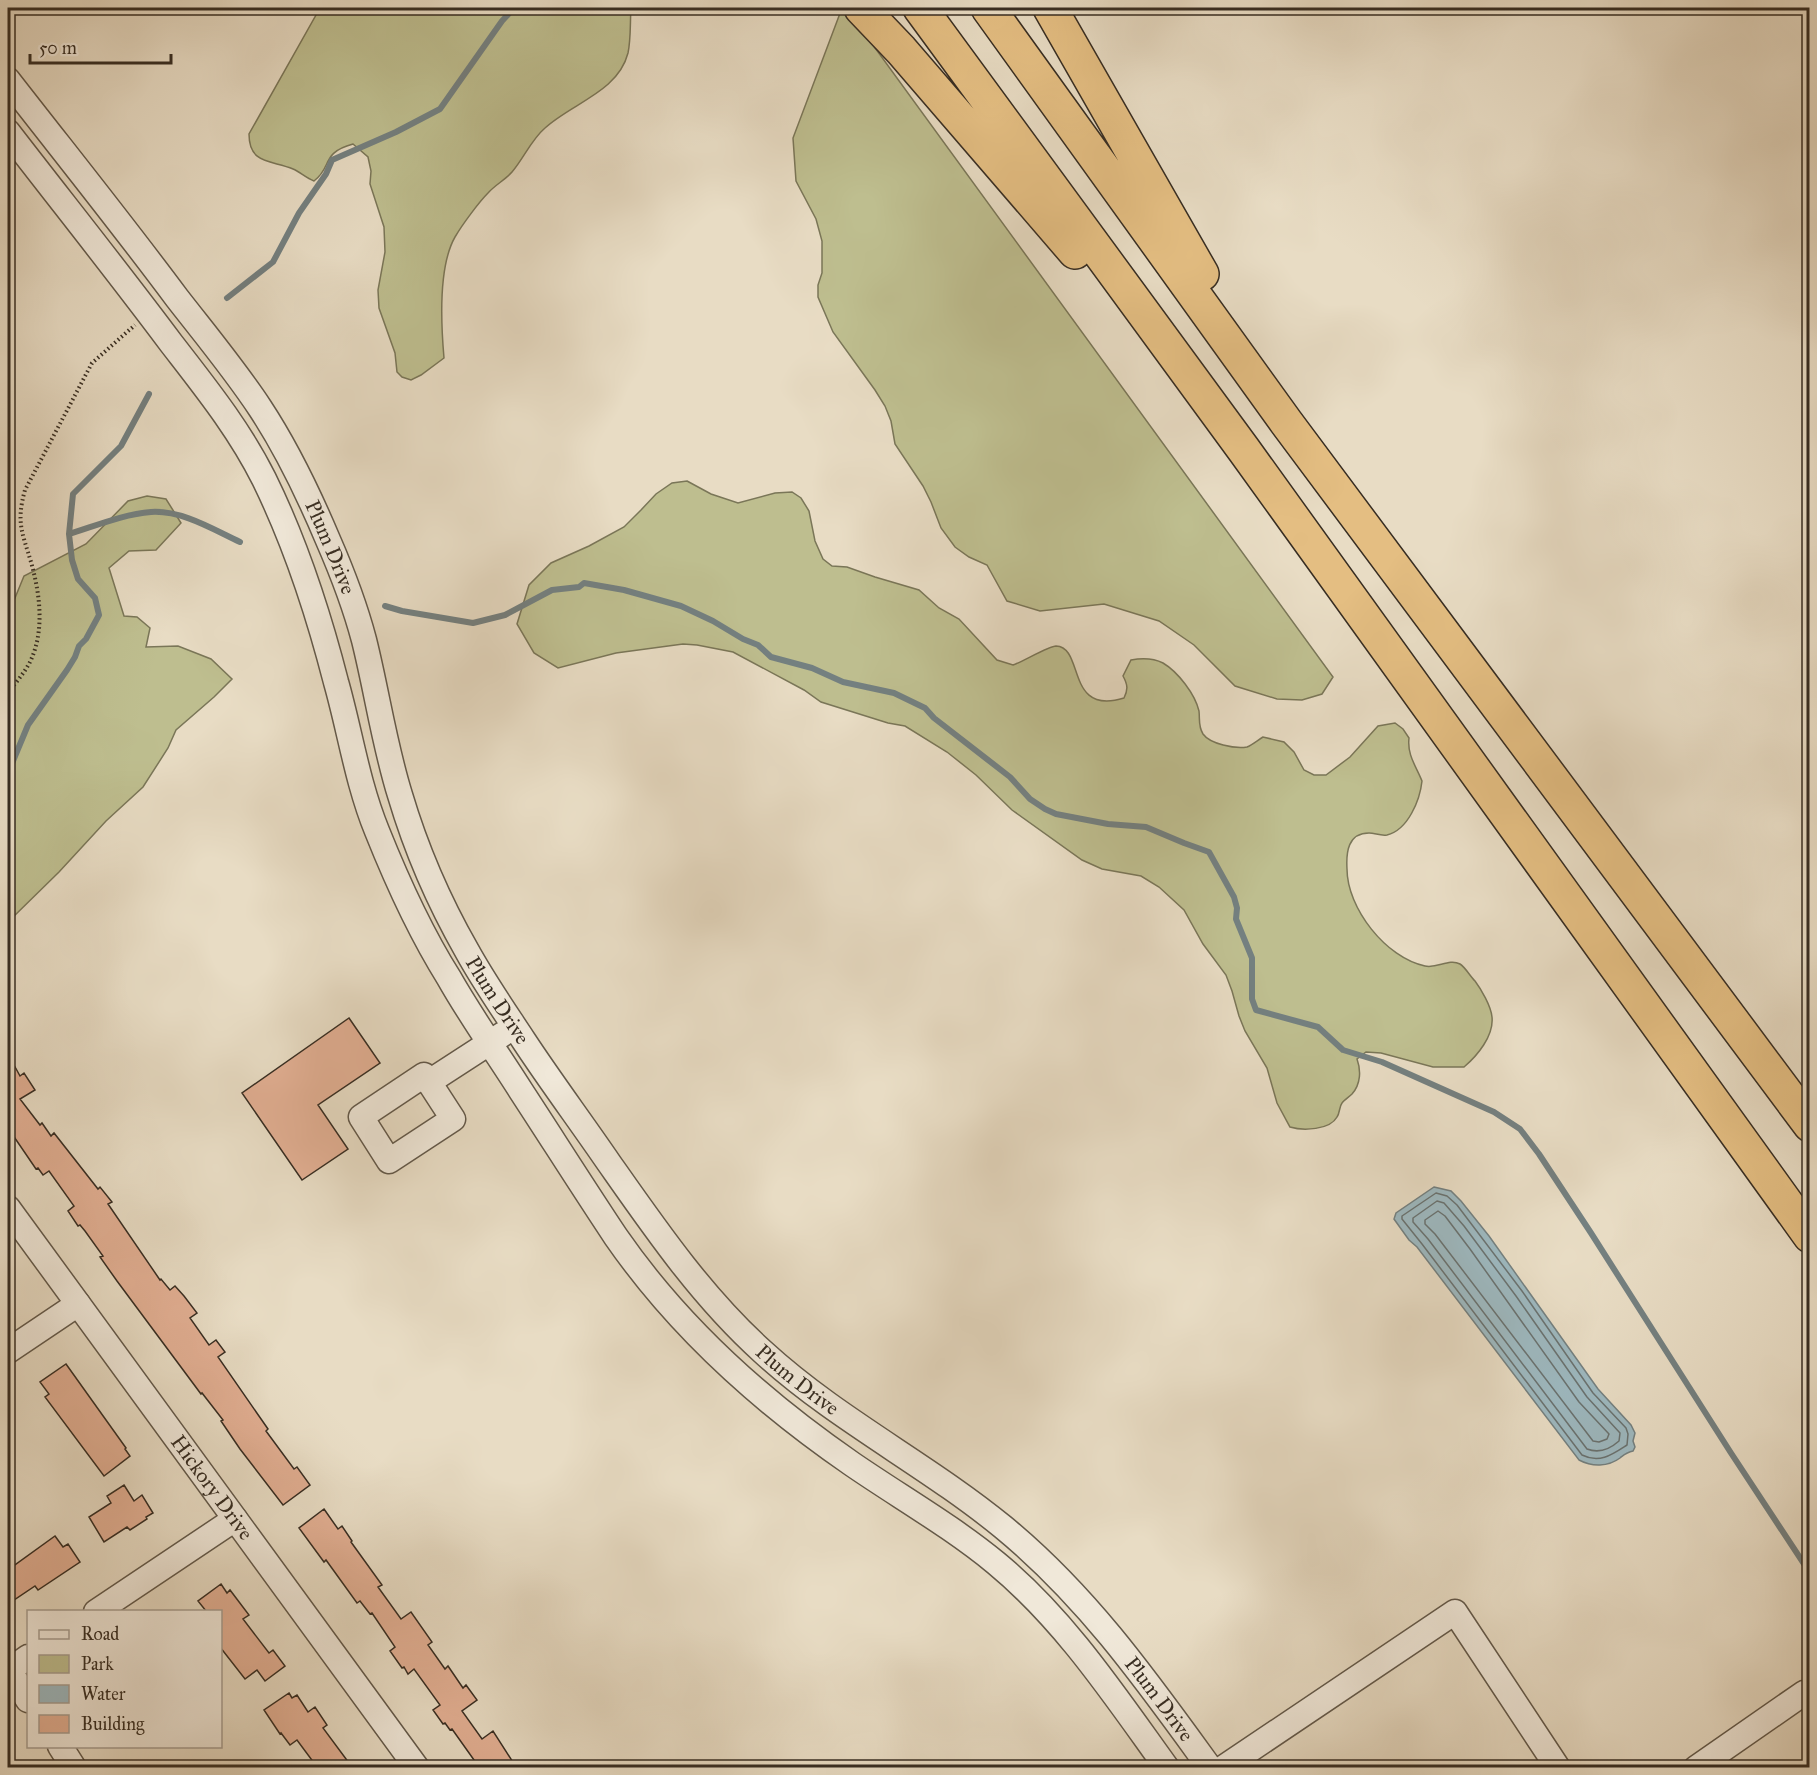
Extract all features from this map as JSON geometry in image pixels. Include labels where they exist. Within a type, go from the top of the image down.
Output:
[{"type":"highway","points":[[861,8],[909,59],[1244,450]]},
{"type":"highway","points":[[920,8],[1244,450],[1809,1236]]},
{"type":"highway","points":[[988,8],[1286,422],[1809,1125]]},
{"type":"highway","points":[[1050,8],[1286,422]]},
{"type":"highway","points":[[1736,1136],[1809,1257]]},
{"type":"street","name":"Plum Drive","points":[[8,80],[138,245],[259,406],[288,454],[329,541],[351,598],[364,643],[392,767],[420,855],[467,953],[649,1221],[704,1291],[761,1351],[798,1383],[969,1500],[1056,1574],[1131,1659],[1210,1767]]},
{"type":"street","name":"Plum Drive","points":[[8,132],[241,437],[274,503],[307,583],[338,687],[361,785],[374,825],[394,873],[447,976],[619,1241],[653,1286],[690,1328],[724,1363],[774,1407],[864,1472],[935,1518],[994,1562],[1025,1589],[1090,1663],[1167,1767]]},
{"type":"street","points":[[274,503],[304,489]]},
{"type":"street","points":[[429,1082],[515,1026]]},
{"type":"street","name":"Hickory Drive","points":[[8,1208],[417,1767]]},
{"type":"street","points":[[8,1351],[78,1304]]},
{"type":"street","points":[[864,1472],[884,1443]]},
{"type":"street","points":[[98,1610],[235,1519]]},
{"type":"street","points":[[1223,1767],[1455,1612],[1558,1767]]},
{"type":"street","points":[[15,1666],[27,1697]]},
{"type":"street","points":[[1696,1767],[1804,1693],[1809,1700]]},
{"type":"street","points":[[61,1748],[74,1767]]},
{"type":"path","points":[[8,692],[31,661],[40,615],[38,590],[21,526],[20,509],[26,490],[92,363],[149,314]]},
{"type":"green space","points":[[320,8],[631,8],[628,53],[615,78],[593,96],[556,119],[540,133],[512,172],[484,197],[455,237],[443,280],[444,358],[411,380],[402,377],[397,372],[395,353],[379,308],[378,290],[385,252],[384,227],[370,184],[371,171],[368,157],[353,144],[343,148],[331,156],[320,176],[314,181],[293,169],[263,160],[257,156],[250,144],[249,134]]},
{"type":"green space","points":[[842,8],[846,8],[1333,677],[1322,694],[1302,700],[1277,699],[1235,686],[1194,645],[1159,621],[1104,604],[1040,611],[1007,601],[987,565],[969,557],[955,547],[941,528],[923,486],[895,444],[891,421],[885,406],[833,332],[818,297],[818,285],[822,273],[822,241],[816,219],[796,181],[793,138]]},
{"type":"green space","points":[[687,481],[711,494],[738,503],[775,493],[792,492],[801,498],[809,511],[815,541],[823,559],[832,566],[847,567],[919,590],[939,608],[959,619],[997,660],[1013,665],[1056,646],[1065,649],[1071,657],[1084,690],[1093,698],[1105,701],[1124,698],[1127,687],[1123,676],[1131,660],[1147,659],[1163,663],[1190,691],[1199,711],[1201,731],[1211,741],[1242,747],[1247,747],[1263,737],[1284,742],[1294,752],[1304,770],[1314,775],[1326,775],[1350,757],[1378,726],[1395,723],[1409,738],[1411,755],[1422,781],[1419,797],[1407,821],[1394,832],[1387,835],[1362,834],[1353,840],[1347,856],[1349,884],[1361,915],[1371,929],[1396,953],[1410,961],[1429,967],[1456,962],[1462,965],[1475,981],[1488,1003],[1492,1017],[1490,1031],[1479,1051],[1464,1067],[1433,1067],[1381,1053],[1366,1052],[1357,1059],[1360,1072],[1357,1086],[1340,1106],[1334,1121],[1329,1125],[1316,1128],[1290,1127],[1277,1103],[1267,1068],[1245,1031],[1226,975],[1203,944],[1184,910],[1159,887],[1141,876],[1102,869],[1082,860],[1012,810],[976,775],[947,752],[905,726],[821,702],[804,690],[733,652],[683,644],[616,653],[558,668],[534,653],[517,624],[529,585],[551,563],[624,527],[656,494],[672,483]]},
{"type":"green space","points":[[147,496],[166,499],[181,523],[156,550],[129,551],[109,568],[124,616],[137,617],[150,628],[146,647],[178,646],[211,659],[232,679],[176,730],[168,748],[143,787],[106,821],[8,922],[8,615],[24,576],[86,544],[128,501]]},
{"type":"water","points":[[1434,1187],[1451,1191],[1489,1236],[1598,1389],[1631,1425],[1635,1433],[1633,1451],[1605,1464],[1595,1465],[1579,1460],[1417,1247],[1409,1240],[1394,1219],[1396,1213]]},
{"type":"building","points":[[349,1018],[380,1063],[318,1105],[348,1149],[302,1180],[242,1093]]},
{"type":"building","points":[[8,1054],[20,1076],[24,1073],[35,1090],[20,1099],[51,1136],[54,1133],[98,1189],[100,1187],[112,1202],[108,1204],[160,1280],[170,1290],[175,1286],[197,1313],[190,1318],[209,1345],[216,1340],[225,1352],[218,1357],[268,1429],[266,1431],[294,1469],[297,1467],[310,1485],[283,1505],[240,1449],[221,1421],[223,1420],[117,1281],[85,1231],[80,1225],[78,1226],[68,1211],[74,1206],[49,1171],[43,1175],[38,1168],[36,1169],[8,1128]]},
{"type":"building","points":[[66,1364],[130,1456],[104,1476],[45,1397],[49,1394],[40,1382]]},
{"type":"building","points":[[124,1485],[134,1501],[142,1495],[153,1513],[130,1530],[127,1527],[104,1542],[89,1517],[111,1503],[107,1496]]},
{"type":"building","points":[[324,1509],[338,1529],[342,1526],[382,1585],[378,1587],[401,1619],[411,1612],[432,1642],[428,1645],[445,1669],[448,1666],[463,1688],[466,1685],[477,1700],[462,1711],[482,1739],[493,1731],[516,1767],[479,1767],[452,1729],[450,1730],[445,1723],[443,1724],[433,1710],[440,1705],[414,1669],[408,1674],[404,1667],[402,1668],[390,1651],[395,1647],[372,1613],[370,1614],[360,1601],[357,1603],[299,1528]]},
{"type":"building","points":[[55,1536],[63,1547],[68,1544],[80,1562],[38,1590],[35,1586],[8,1604],[8,1570]]},
{"type":"building","points":[[221,1584],[227,1593],[230,1590],[249,1615],[243,1619],[269,1653],[273,1650],[285,1666],[265,1681],[257,1670],[245,1679],[222,1650],[222,1610],[205,1610],[198,1601]]},
{"type":"building","points":[[289,1693],[292,1698],[297,1695],[308,1712],[315,1707],[327,1725],[323,1728],[352,1767],[317,1767],[297,1740],[290,1745],[280,1734],[264,1710]]},
{"type":"waterway","points":[[227,298],[273,262],[299,213],[326,174],[332,160],[396,132],[440,109],[502,21],[514,8]]},
{"type":"waterway","points":[[8,773],[28,725],[67,670],[99,615],[95,598],[78,579],[72,560],[69,534],[73,494],[121,446],[149,394]]},
{"type":"waterway","points":[[69,534],[130,515],[163,512],[186,517],[240,542]]},
{"type":"waterway","points":[[385,606],[473,623],[505,615],[552,590],[579,587],[584,583],[624,590],[681,606],[758,645],[771,657],[812,668],[843,682],[894,693],[925,708],[934,718],[1010,777],[1030,799],[1045,809],[1056,814],[1108,824],[1146,827],[1209,852],[1234,897],[1237,908],[1236,919],[1252,958],[1252,999],[1256,1010],[1318,1027],[1343,1050],[1382,1062],[1494,1112],[1520,1129],[1591,1233],[1810,1573]]}]
